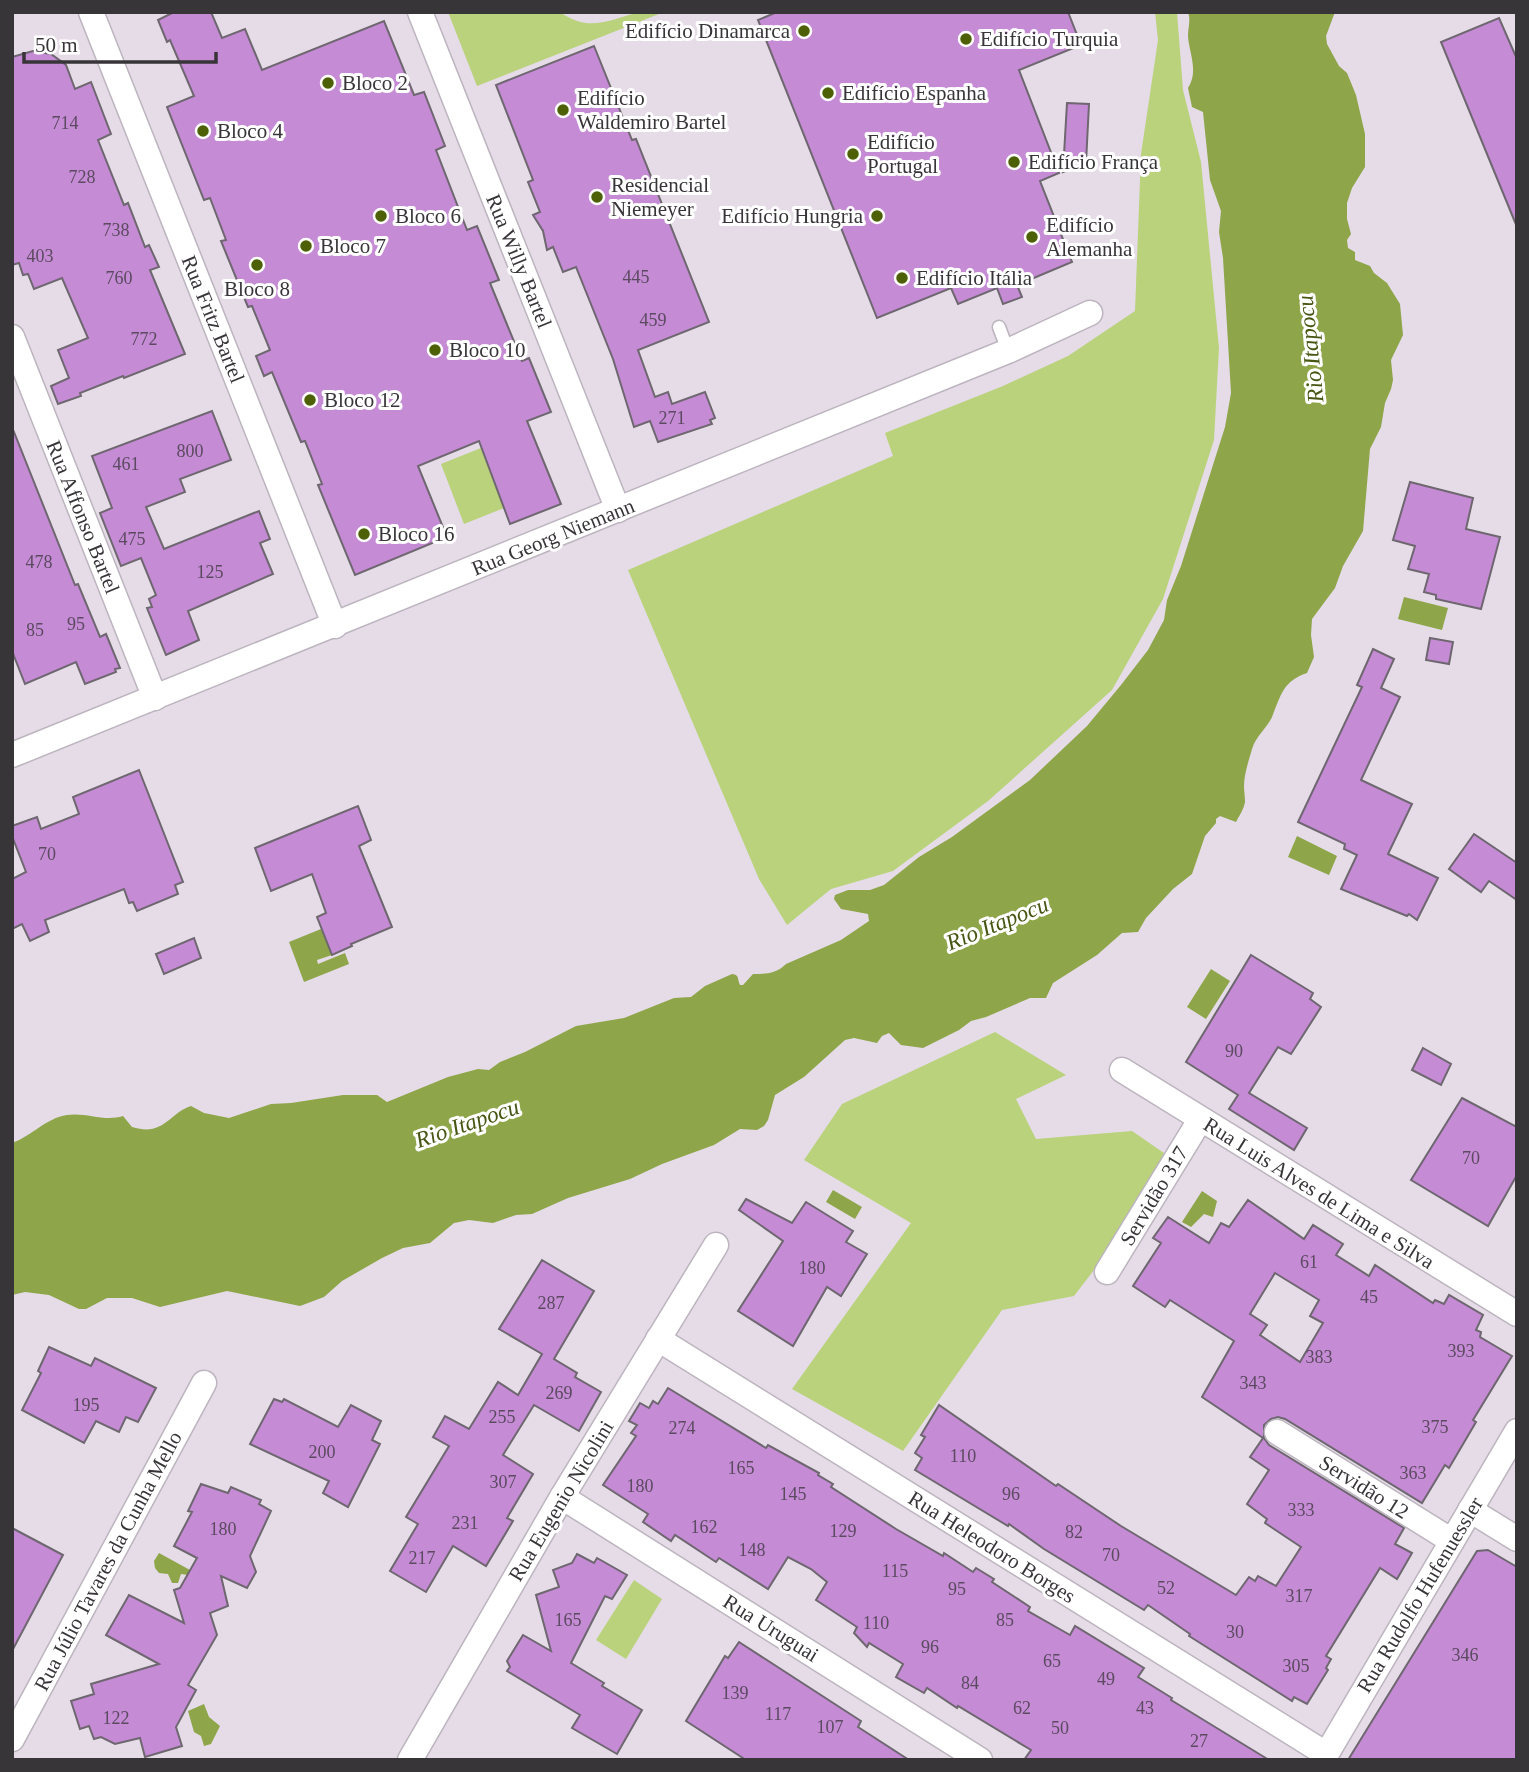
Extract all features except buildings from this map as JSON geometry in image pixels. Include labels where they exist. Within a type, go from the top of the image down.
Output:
[{"type":"street","name":"Rua Fritz Bartel","points":[[91,12],[334,626]]},
{"type":"street","name":"Rua Willy Bartel","points":[[420,12],[618,510]]},
{"type":"street","name":"Rua Georg Niemann","points":[[12,755],[1008,351],[1090,313]]},
{"type":"street","name":"Rua Affonso Bartel","points":[[12,337],[155,698]]},
{"type":"street","name":"Rua Luis Alves de Lima e Silva","points":[[1122,1070],[1517,1314]]},
{"type":"street","name":"Servidão 317","points":[[1107,1272],[1200,1120]]},
{"type":"street","name":"Rua Eugenio Nicolini","points":[[410,1760],[562,1497],[716,1245]]},
{"type":"street","name":"Rua Heleodoro Borges","points":[[658,1339],[1324,1757]]},
{"type":"street","name":"Rua Júlio Tavares da Cunha Mello","points":[[12,1740],[204,1384]]},
{"type":"street","name":"Rua Rudolfo Hufenuessler","points":[[1324,1757],[1517,1431]]},
{"type":"street","name":"Servidão 12","points":[[1277,1432],[1451,1541]]},
{"type":"street","name":"Rua Uruguai","points":[[562,1497],[980,1760]]},
{"type":"street","points":[[1470,1510],[1517,1539]]},
{"type":"lane","points":[[999,327],[1008,351]]},
{"type":"shaded area","points":[[448,12],[560,12],[580,22],[598,23],[639,12],[664,12],[477,86]]},
{"type":"shaded area","points":[[1155,12],[1177,12],[1183,90],[1201,162],[1219,348],[1214,440],[1163,599],[1112,690],[988,801],[893,871],[831,889],[787,925],[759,879],[628,570],[893,456],[885,433],[1003,386],[1068,356],[1135,311],[1141,154],[1158,40]]},
{"type":"shaded area","points":[[481,448],[504,508],[464,524],[441,464]]},
{"type":"shaded area","points":[[995,1032],[1066,1075],[1016,1099],[1036,1139],[1132,1131],[1177,1162],[1074,1296],[1002,1310],[903,1451],[792,1389],[911,1223],[804,1160],[842,1104]]},
{"type":"shaded area","points":[[634,1580],[662,1599],[626,1659],[596,1640]]},
{"type":"water","name":"Rio Itapocu","points":[[1188,12],[1335,12],[1326,36],[1327,44],[1339,66],[1347,73],[1356,95],[1365,134],[1365,167],[1352,188],[1347,203],[1351,234],[1347,240],[1348,248],[1355,252],[1355,260],[1370,266],[1374,273],[1387,283],[1400,304],[1403,335],[1391,360],[1391,389],[1385,403],[1381,427],[1370,449],[1363,531],[1343,566],[1335,588],[1312,619],[1314,657],[1307,673],[1293,680],[1284,690],[1270,721],[1254,744],[1245,777],[1244,805],[1236,822],[1220,816],[1216,819],[1216,823],[1205,836],[1192,874],[1173,889],[1146,918],[1138,932],[1122,933],[1097,955],[1053,983],[1046,998],[1030,998],[971,1021],[923,1048],[901,1045],[889,1033],[882,1036],[877,1043],[854,1038],[845,1040],[804,1077],[775,1095],[768,1120],[757,1130],[740,1129],[714,1145],[630,1179],[568,1198],[532,1214],[516,1215],[493,1223],[469,1220],[454,1223],[430,1243],[403,1248],[382,1258],[342,1281],[324,1297],[300,1306],[227,1291],[160,1307],[132,1298],[107,1298],[86,1309],[79,1309],[49,1295],[25,1292],[12,1295],[12,1143],[52,1120],[74,1114],[109,1118],[123,1116],[132,1127],[152,1129],[191,1106],[204,1113],[229,1118],[271,1104],[343,1095],[377,1095],[387,1102],[448,1077],[478,1069],[489,1070],[500,1062],[576,1026],[624,1018],[674,998],[691,997],[705,986],[732,974],[737,976],[740,985],[743,985],[753,974],[775,972],[786,964],[841,940],[869,921],[868,914],[841,909],[834,899],[835,895],[848,890],[870,890],[884,885],[919,857],[952,837],[1030,780],[1087,726],[1148,650],[1164,620],[1167,600],[1181,566],[1225,427],[1231,393],[1219,232],[1221,211],[1210,180],[1203,112],[1192,107],[1188,88],[1193,69]]},
{"type":"water","points":[[1404,597],[1448,608],[1442,630],[1398,619]]},
{"type":"water","points":[[1297,836],[1337,856],[1329,875],[1288,857]]},
{"type":"water","points":[[321,929],[332,955],[317,960],[318,964],[345,953],[349,964],[304,982],[289,942]]},
{"type":"water","points":[[1211,969],[1230,981],[1206,1019],[1187,1007]]},
{"type":"water","points":[[833,1190],[862,1207],[855,1219],[826,1202]]},
{"type":"water","points":[[1202,1191],[1217,1201],[1213,1217],[1204,1214],[1191,1227],[1182,1222]]},
{"type":"water","points":[[159,1553],[190,1570],[188,1575],[181,1574],[178,1583],[172,1583],[168,1574],[159,1573],[155,1568],[154,1561]]},
{"type":"water","points":[[204,1704],[209,1717],[220,1726],[211,1744],[204,1746],[201,1736],[194,1732],[188,1711]]},
{"type":"place","name":"Edifício Dinamarca","points":[[804,31]]},
{"type":"place","name":"Edifício Turquia","points":[[966,39]]},
{"type":"place","name":"Bloco 2","points":[[328,83]]},
{"type":"place","name":"Edifício Espanha","points":[[828,93]]},
{"type":"place","name":"Edifício Waldemiro Bartel","points":[[563,110]]},
{"type":"place","name":"Bloco 4","points":[[203,131]]},
{"type":"place","name":"Edifício Portugal","points":[[853,154]]},
{"type":"place","name":"Edifício França","points":[[1014,162]]},
{"type":"place","name":"Residencial Niemeyer","points":[[597,197]]},
{"type":"place","name":"Bloco 6","points":[[381,216]]},
{"type":"place","name":"Edifício Hungria","points":[[877,216]]},
{"type":"place","name":"Edifício Alemanha","points":[[1032,237]]},
{"type":"place","name":"Bloco 7","points":[[306,246]]},
{"type":"place","name":"Bloco 8","points":[[257,265]]},
{"type":"place","name":"Edifício Itália","points":[[902,278]]},
{"type":"place","name":"Bloco 10","points":[[435,350]]},
{"type":"place","name":"Bloco 12","points":[[310,400]]},
{"type":"place","name":"Bloco 16","points":[[364,534]]}]
